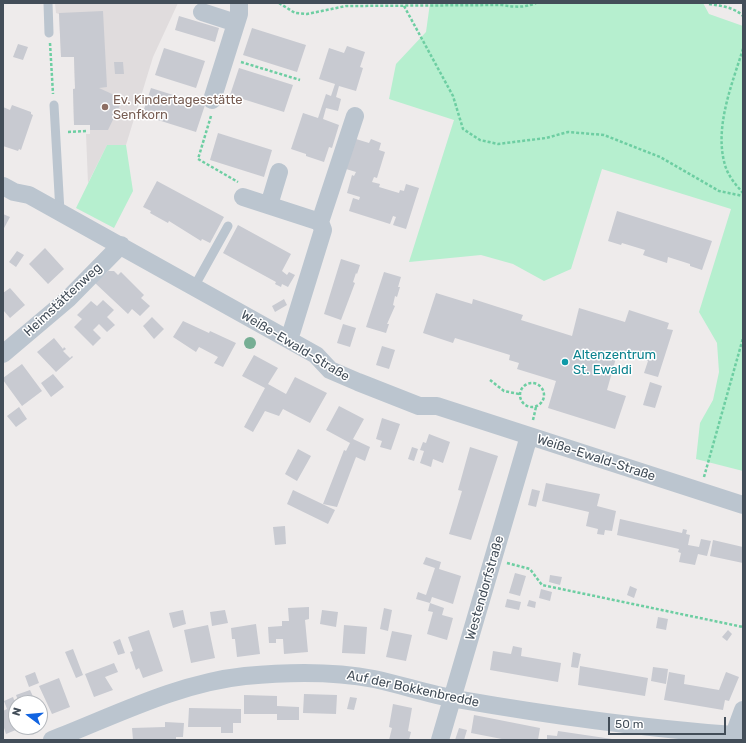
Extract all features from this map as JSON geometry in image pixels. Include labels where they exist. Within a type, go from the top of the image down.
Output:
[{"type":"street","points":[[212,100],[239,14],[239,3]]},
{"type":"street","points":[[202,12],[236,23]]},
{"type":"street","points":[[289,340],[323,230],[320,222],[355,116]]},
{"type":"street","points":[[269,206],[279,172]]},
{"type":"street","name":"Weiße-Ewald-Straße","points":[[3,186],[14,192],[29,195],[121,245],[316,355],[330,370],[419,406],[437,406],[743,505]]},
{"type":"street","points":[[243,197],[320,222]]},
{"type":"street","name":"Heimstättenweg","points":[[3,354],[68,299],[121,245]]},
{"type":"street","name":"Westendorfstraße","points":[[440,740],[529,436]]},
{"type":"street","name":"Auf der Bokkenbredde","points":[[52,740],[168,695],[202,684],[244,676],[334,673],[373,679],[453,699],[597,722],[733,737]]},
{"type":"street","points":[[733,737],[743,710]]},
{"type":"lane","points":[[48,3],[49,33]]},
{"type":"lane","points":[[54,105],[60,212]]},
{"type":"lane","points":[[194,287],[228,226]]},
{"type":"path","points":[[279,3],[295,12],[307,14],[346,6],[502,5],[527,7],[536,3]]},
{"type":"path","points":[[705,3],[728,7],[743,16]]},
{"type":"path","points":[[404,6],[453,96],[463,129],[480,140],[498,144],[546,138],[568,132],[604,135],[660,157],[720,191],[743,194]]},
{"type":"path","points":[[49,33],[54,105]]},
{"type":"path","points":[[743,48],[725,112],[722,151],[725,166],[743,194]]},
{"type":"path","points":[[225,57],[300,80]]},
{"type":"path","points":[[212,100],[214,106],[198,160],[240,183],[237,190],[243,197]]},
{"type":"path","points":[[55,133],[88,131]]},
{"type":"path","points":[[700,491],[743,338]]},
{"type":"path","points":[[490,380],[504,391],[519,394]]},
{"type":"path","points":[[534,383],[541,387],[544,398],[539,405],[532,408],[524,405],[519,394],[523,387],[534,383]]},
{"type":"path","points":[[493,559],[530,569],[542,585],[743,627]]},
{"type":"shaded area","name":"Ev. Kindertagesstätte Senfkorn","points":[[55,3],[178,3],[153,57],[126,145],[107,145],[88,183],[86,134],[90,134],[90,125],[74,125],[74,57],[61,57],[59,14],[56,13]]},
{"type":"green space","points":[[430,3],[703,3],[709,14],[743,26],[743,471],[696,459],[700,423],[713,400],[719,372],[717,343],[699,312],[731,209],[602,169],[571,269],[544,281],[513,264],[481,255],[409,262],[454,120],[389,99],[396,64],[426,32]]},
{"type":"green space","points":[[107,145],[126,145],[133,191],[114,228],[76,208]]},
{"type":"building","points":[[103,11],[107,87],[99,88],[123,99],[108,130],[90,130],[90,125],[74,125],[74,57],[61,57],[59,13]]},
{"type":"building","points":[[179,16],[219,28],[215,42],[175,30]]},
{"type":"building","points":[[252,28],[306,45],[297,72],[243,55]]},
{"type":"building","points":[[18,44],[28,47],[23,60],[13,57]]},
{"type":"building","points":[[347,46],[365,52],[360,67],[363,68],[356,91],[339,86],[336,97],[341,99],[338,111],[326,108],[323,119],[339,125],[332,148],[329,147],[324,162],[291,149],[303,113],[318,118],[326,94],[331,96],[335,84],[319,79],[329,48],[344,53]]},
{"type":"building","points":[[164,48],[205,61],[196,88],[155,75]]},
{"type":"building","points":[[114,62],[123,62],[124,74],[115,74]]},
{"type":"building","points":[[239,68],[293,85],[284,112],[230,95]]},
{"type":"building","points":[[151,88],[205,105],[196,132],[142,115]]},
{"type":"building","points":[[12,105],[31,112],[33,115],[21,150],[19,149],[18,151],[3,146],[3,107],[10,110]]},
{"type":"building","points":[[218,133],[272,150],[264,177],[210,160]]},
{"type":"building","points":[[356,139],[369,143],[371,139],[381,143],[379,150],[385,152],[377,178],[374,177],[372,182],[380,184],[379,187],[399,193],[400,190],[404,191],[406,184],[419,188],[406,229],[393,225],[396,217],[393,216],[390,224],[349,211],[353,198],[359,200],[360,197],[347,193],[352,175],[354,176],[356,172],[346,169]]},
{"type":"building","points":[[157,181],[224,217],[210,243],[202,239],[201,241],[169,221],[168,223],[150,213],[151,211],[143,207]]},
{"type":"building","points":[[617,211],[712,241],[702,270],[690,266],[690,264],[668,257],[667,263],[643,255],[645,250],[622,243],[621,245],[608,241]]},
{"type":"building","points":[[3,214],[10,217],[3,230]]},
{"type":"building","points":[[238,225],[291,254],[282,271],[287,275],[289,272],[295,275],[288,287],[282,284],[281,287],[275,284],[276,282],[223,253]]},
{"type":"building","points":[[45,248],[64,269],[48,284],[29,264]]},
{"type":"building","points":[[17,251],[24,255],[16,267],[9,262]]},
{"type":"building","points":[[341,259],[360,265],[341,320],[324,314]]},
{"type":"building","points":[[108,271],[114,271],[118,275],[121,272],[144,295],[141,298],[150,306],[140,316],[132,309],[128,314],[95,283]]},
{"type":"building","points":[[384,272],[401,277],[398,287],[400,287],[397,297],[395,296],[393,305],[395,306],[387,324],[389,324],[386,333],[366,327]]},
{"type":"building","points":[[10,288],[25,305],[10,318],[3,310],[3,293]]},
{"type":"building","name":"Altenzentrum St. Ewaldi","points":[[436,293],[472,304],[473,299],[523,315],[521,320],[572,336],[579,308],[625,322],[629,310],[669,323],[667,329],[673,330],[658,377],[644,373],[648,361],[618,351],[607,390],[626,396],[615,429],[548,408],[556,381],[517,369],[519,363],[509,360],[510,355],[455,338],[453,343],[423,333]]},
{"type":"building","points":[[284,299],[287,305],[275,312],[272,306]]},
{"type":"building","points":[[103,300],[114,310],[107,317],[115,325],[107,332],[99,324],[93,330],[101,338],[93,346],[74,327],[82,319],[77,315],[91,301],[97,306]]},
{"type":"building","points":[[152,317],[164,329],[154,339],[143,326]]},
{"type":"building","points":[[183,321],[236,343],[223,367],[214,363],[218,357],[199,347],[196,352],[173,337]]},
{"type":"building","points":[[343,324],[356,328],[350,347],[337,343]]},
{"type":"building","points":[[54,338],[63,349],[64,347],[66,349],[63,351],[70,358],[72,356],[73,357],[56,372],[37,352]]},
{"type":"building","points":[[382,346],[395,350],[389,369],[376,365]]},
{"type":"building","points":[[254,355],[278,368],[268,384],[286,394],[295,377],[327,393],[310,423],[283,409],[279,416],[265,411],[253,432],[244,427],[265,388],[242,376]]},
{"type":"building","points":[[22,364],[42,391],[22,406],[3,378]]},
{"type":"building","points":[[53,374],[64,387],[51,397],[41,383]]},
{"type":"building","points":[[650,382],[662,386],[655,408],[643,405]]},
{"type":"building","points":[[339,406],[364,419],[353,439],[370,447],[365,461],[356,457],[337,507],[323,504],[344,450],[346,451],[350,443],[326,430]]},
{"type":"building","points":[[19,407],[27,419],[16,427],[7,416]]},
{"type":"building","points":[[382,418],[400,424],[391,450],[380,447],[382,441],[376,439]]},
{"type":"building","points":[[429,434],[450,442],[443,463],[433,459],[431,467],[420,463],[424,451],[420,450],[423,442],[426,443]]},
{"type":"building","points":[[412,447],[418,449],[414,461],[408,459]]},
{"type":"building","points":[[470,447],[498,456],[471,540],[449,534],[462,491],[458,490]]},
{"type":"building","points":[[298,449],[311,456],[297,481],[285,474]]},
{"type":"building","points":[[546,483],[600,494],[597,506],[616,511],[612,531],[605,530],[604,535],[597,534],[598,529],[586,526],[589,512],[542,501]]},
{"type":"building","points":[[532,489],[540,491],[536,507],[528,505]]},
{"type":"building","points":[[293,490],[335,510],[328,524],[287,504]]},
{"type":"building","points":[[620,519],[682,533],[683,529],[687,530],[686,534],[690,535],[688,545],[699,547],[701,539],[711,541],[707,556],[698,554],[695,565],[679,562],[681,553],[678,552],[679,549],[617,535]]},
{"type":"building","points":[[285,526],[286,544],[275,545],[273,527]]},
{"type":"building","points":[[713,540],[743,547],[743,563],[710,556]]},
{"type":"building","points":[[426,557],[441,562],[439,569],[461,576],[453,604],[432,597],[430,603],[416,599],[418,592],[426,595],[435,568],[423,564]]},
{"type":"building","points":[[515,573],[526,576],[520,596],[509,593]]},
{"type":"building","points":[[550,575],[562,577],[560,585],[549,582]]},
{"type":"building","points":[[630,586],[637,589],[634,598],[627,595]]},
{"type":"building","points":[[541,589],[552,592],[550,601],[539,598]]},
{"type":"building","points":[[507,599],[521,602],[519,610],[505,607]]},
{"type":"building","points":[[529,600],[536,602],[535,608],[527,606]]},
{"type":"building","points":[[430,603],[444,608],[442,615],[453,618],[447,640],[427,634],[433,612],[428,611]]},
{"type":"building","points":[[309,607],[309,619],[305,620],[308,652],[284,654],[283,639],[276,639],[276,643],[269,643],[268,627],[282,626],[282,621],[289,621],[288,608]]},
{"type":"building","points":[[384,608],[392,610],[388,631],[380,629]]},
{"type":"building","points":[[183,610],[186,624],[173,628],[169,613]]},
{"type":"building","points":[[225,610],[228,623],[212,626],[210,612]]},
{"type":"building","points":[[322,610],[338,612],[336,627],[320,624]]},
{"type":"building","points":[[658,617],[668,619],[666,630],[656,628]]},
{"type":"building","points":[[256,624],[260,654],[237,657],[235,639],[232,639],[231,628]]},
{"type":"building","points":[[208,625],[215,658],[191,663],[184,630]]},
{"type":"building","points":[[344,625],[367,627],[365,654],[342,653]]},
{"type":"building","points":[[149,630],[163,671],[143,678],[139,668],[136,670],[130,652],[133,651],[128,637]]},
{"type":"building","points":[[728,630],[732,634],[727,641],[722,637]]},
{"type":"building","points":[[392,631],[412,635],[406,661],[386,657]]},
{"type":"building","points":[[120,639],[125,653],[118,655],[113,642]]},
{"type":"building","points":[[513,646],[522,648],[521,656],[561,663],[558,682],[490,670],[493,651],[511,654]]},
{"type":"building","points":[[73,649],[83,675],[76,678],[65,652]]},
{"type":"building","points":[[573,652],[581,654],[578,668],[571,667]]},
{"type":"building","points":[[114,663],[118,672],[105,677],[113,690],[94,697],[85,674]]},
{"type":"building","points":[[580,666],[648,678],[645,696],[578,685]]},
{"type":"building","points":[[653,667],[668,669],[666,684],[651,681]]},
{"type":"building","points":[[35,672],[39,683],[29,687],[25,676]]},
{"type":"building","points":[[669,672],[685,675],[684,684],[719,690],[726,672],[739,677],[729,701],[725,700],[723,710],[664,700]]},
{"type":"building","points":[[59,678],[70,707],[52,714],[48,705],[48,695],[43,695],[39,686]]},
{"type":"building","points":[[30,690],[32,695],[16,695]]},
{"type":"building","points":[[304,694],[337,695],[336,714],[303,713]]},
{"type":"building","points":[[244,695],[277,696],[277,706],[299,707],[299,720],[277,720],[277,714],[244,714]]},
{"type":"building","points":[[350,697],[357,698],[354,710],[347,709]]},
{"type":"building","points":[[8,699],[8,733],[6,734],[3,725],[3,711],[7,709],[4,701]]},
{"type":"building","points":[[393,704],[412,708],[408,731],[411,732],[409,740],[389,740],[392,728],[389,727]]},
{"type":"building","points":[[189,708],[241,709],[241,723],[233,723],[233,733],[221,733],[221,727],[188,727]]},
{"type":"building","points":[[474,715],[540,728],[538,740],[507,740],[471,733]]},
{"type":"building","points":[[165,722],[184,723],[183,737],[176,737],[176,740],[133,740],[132,728],[165,727]]},
{"type":"building","points":[[459,728],[467,730],[464,740],[455,740]]},
{"type":"building","points":[[558,731],[612,739],[547,740],[547,735],[557,736]]},
{"type":"place","name":"Ev. Kindertagesstätte Senfkorn","points":[[105,107]]},
{"type":"place","name":"Altenzentrum St. Ewaldi","points":[[565,362]]}]
